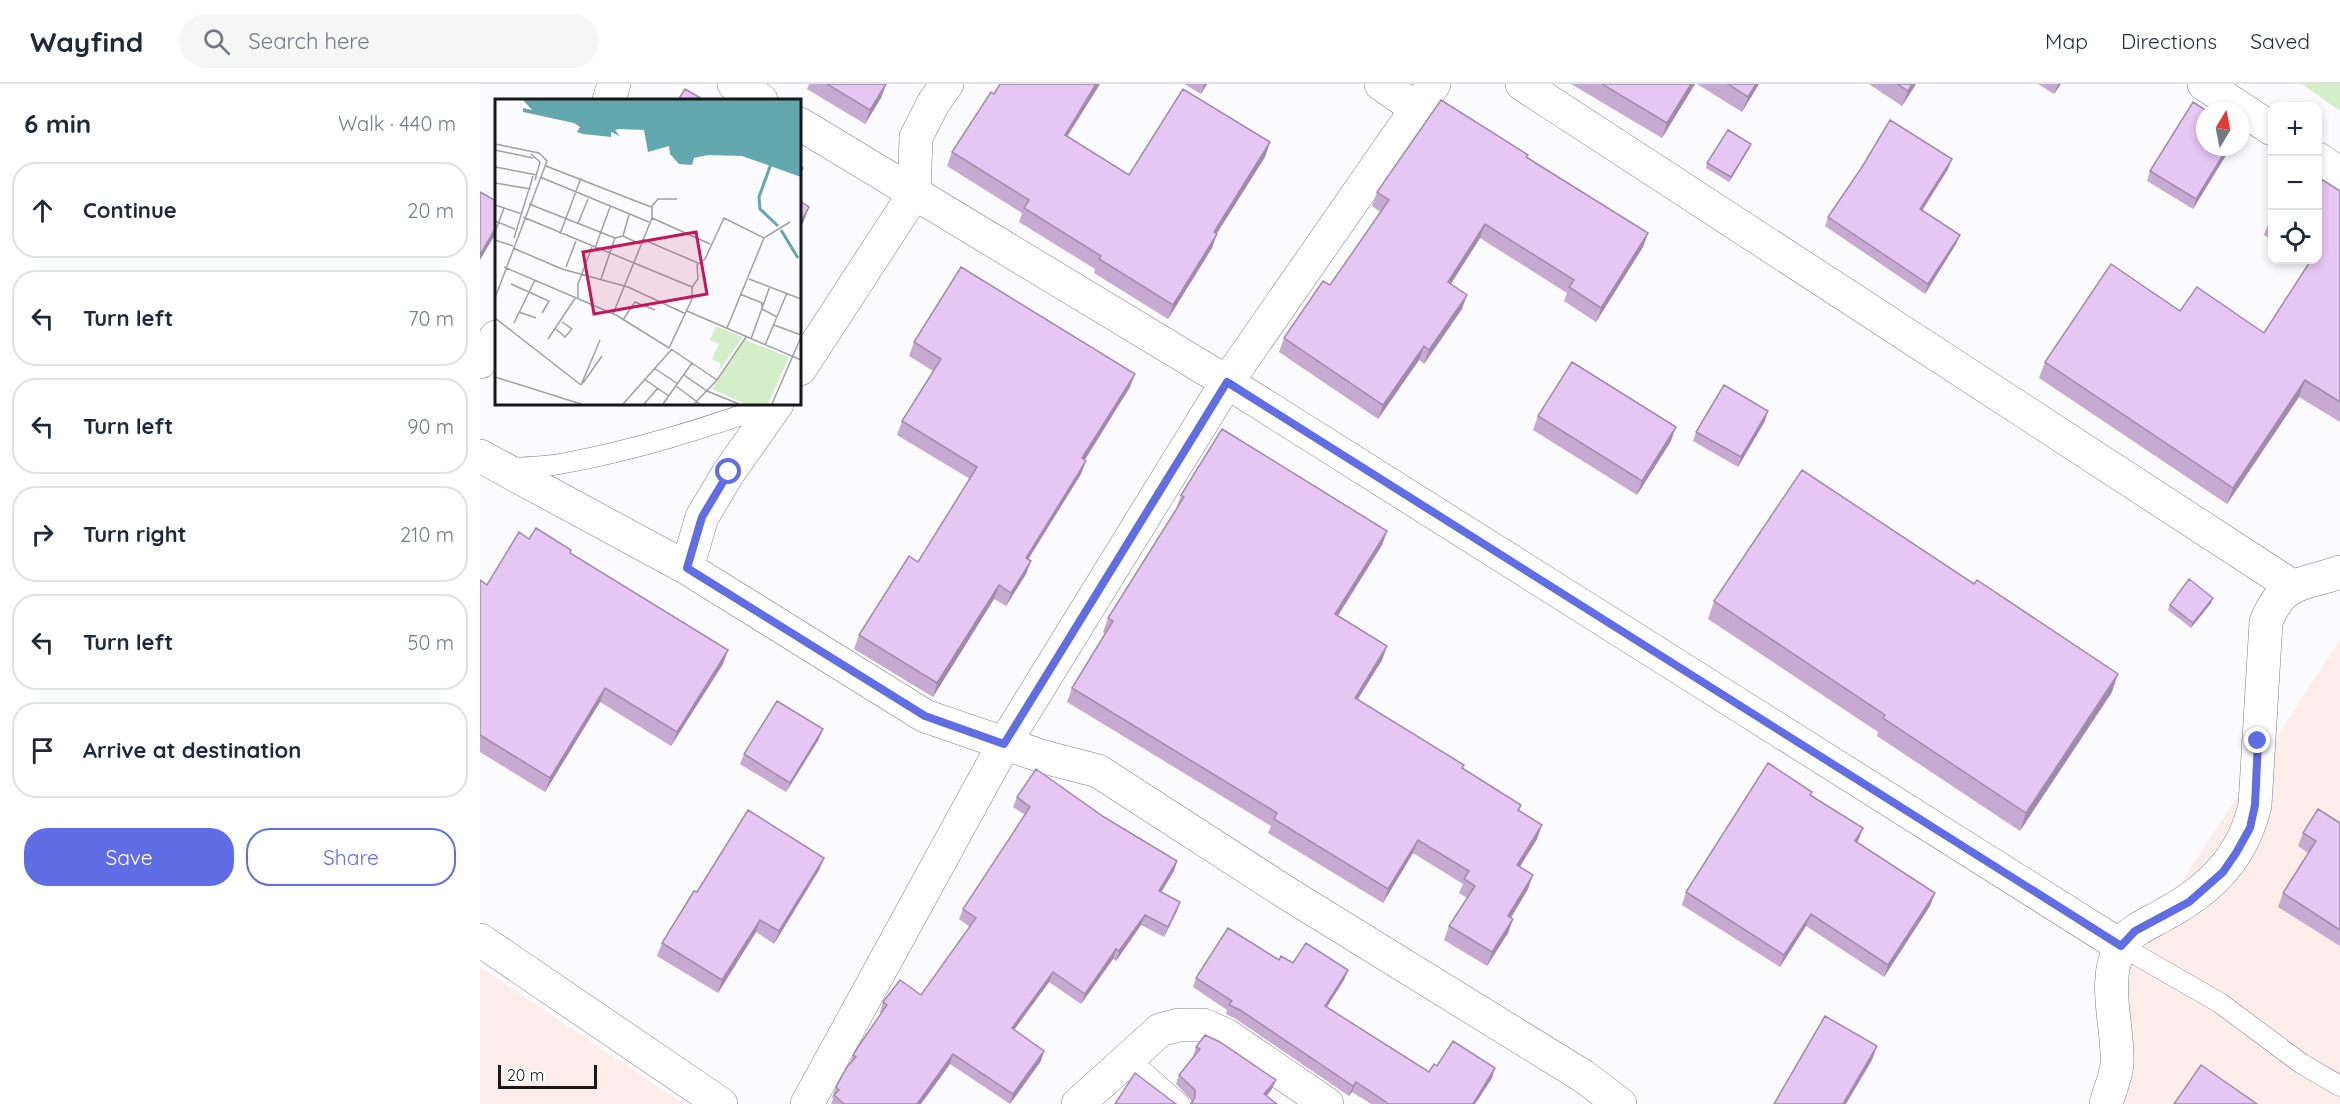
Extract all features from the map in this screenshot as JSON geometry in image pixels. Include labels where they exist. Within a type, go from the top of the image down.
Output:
[{"type":"street","points":[[609,99],[614,84]]},
{"type":"street","points":[[734,84],[759,99]]},
{"type":"street","points":[[801,367],[914,194],[916,137],[934,102],[947,84]]},
{"type":"street","points":[[807,1104],[1004,744],[1227,382],[1426,97],[1382,84]]},
{"type":"street","points":[[1522,84],[2292,586]]},
{"type":"street","points":[[2204,84],[2268,126]]},
{"type":"street","points":[[801,125],[1227,382],[2121,946]]},
{"type":"street","points":[[2322,162],[2340,174]]},
{"type":"street","points":[[480,362],[495,339]]},
{"type":"street","points":[[687,568],[702,517],[729,472],[776,405]]},
{"type":"street","points":[[488,466],[687,568],[925,716],[1004,744],[1098,771],[1285,892],[1583,1076],[1620,1104]]},
{"type":"street","points":[[2106,1104],[2117,1066],[2112,976],[2121,946],[2135,931],[2189,902],[2223,872],[2250,828],[2255,805],[2266,622],[2273,603],[2292,586],[2340,572]]},
{"type":"street","points":[[480,940],[722,1104]]},
{"type":"street","points":[[1078,1104],[1160,1030],[1179,1025],[1203,1025],[1226,1035],[1327,1104]]},
{"type":"lane","points":[[488,466],[563,464],[693,432],[774,405]]},
{"type":"lane","points":[[2121,946],[2220,1003],[2302,1064],[2340,1086]]},
{"type":"lane","points":[[1129,1059],[1180,1104]]},
{"type":"shaded area","points":[[2340,640],[2340,1104],[2095,1104],[2129,962]]},
{"type":"shaded area","points":[[480,967],[684,1104],[480,1104]]},
{"type":"green space","points":[[2302,84],[2340,84],[2340,111]]},
{"type":"building","points":[[827,84],[886,84],[870,110]]},
{"type":"building","points":[[1000,84],[1096,84],[1065,135],[1129,175],[1183,89],[1270,142],[1214,232],[1217,234],[1173,305],[1099,259],[1101,256],[1024,208],[1029,200],[952,152],[991,92],[994,94]]},
{"type":"building","points":[[1602,84],[1691,84],[1667,123]]},
{"type":"building","points":[[1728,84],[1756,84],[1748,97]]},
{"type":"building","points":[[1897,84],[1912,84],[1908,91]]},
{"type":"building","points":[[685,89],[702,99],[679,99]]},
{"type":"building","points":[[1441,100],[1528,155],[1526,157],[1648,233],[1601,308],[1569,287],[1574,280],[1485,224],[1448,282],[1467,295],[1429,350],[1424,346],[1383,405],[1284,338],[1323,281],[1330,285],[1389,200],[1377,192]]},
{"type":"building","points":[[2193,102],[2196,104],[2196,156],[2222,156],[2196,199],[2150,171]]},
{"type":"building","points":[[1890,120],[1952,159],[1920,209],[1960,235],[1928,284],[1828,217]]},
{"type":"building","points":[[1728,130],[1751,144],[1731,177],[1707,163]]},
{"type":"building","points":[[2322,180],[2340,191],[2340,402],[2305,380],[2233,488],[2045,362],[2111,264],[2180,311],[2197,287],[2264,333],[2308,264],[2322,264]]},
{"type":"building","points":[[480,192],[495,200],[495,229],[480,255]]},
{"type":"building","points":[[801,202],[809,207],[801,221]]},
{"type":"building","points":[[961,267],[1135,374],[1082,458],[1086,461],[1026,558],[1031,561],[1011,593],[999,585],[937,683],[859,635],[909,556],[918,562],[977,467],[902,421],[941,359],[914,342]]},
{"type":"building","points":[[1572,362],[1676,427],[1642,481],[1538,416]]},
{"type":"building","points":[[1724,385],[1768,411],[1741,457],[1696,432]]},
{"type":"building","points":[[1222,429],[1387,531],[1335,614],[1387,646],[1355,698],[1464,765],[1462,768],[1521,805],[1518,810],[1542,825],[1517,865],[1533,875],[1508,916],[1513,919],[1492,952],[1449,926],[1475,886],[1464,879],[1469,871],[1418,840],[1388,889],[1274,819],[1277,813],[1072,688],[1113,621],[1108,618],[1184,497],[1181,495]]},
{"type":"building","points":[[1802,470],[1974,584],[1977,580],[2118,674],[2026,813],[1883,718],[1885,715],[1714,601]]},
{"type":"building","points":[[536,528],[571,550],[570,553],[728,650],[677,732],[605,688],[550,778],[480,735],[480,580],[487,585],[519,532],[529,539]]},
{"type":"building","points":[[2189,579],[2213,598],[2193,623],[2170,605]]},
{"type":"building","points":[[777,701],[823,729],[790,783],[744,754]]},
{"type":"building","points":[[1768,763],[1812,792],[1810,795],[1863,828],[1855,841],[1935,893],[1888,965],[1811,914],[1784,955],[1686,892]]},
{"type":"building","points":[[1036,769],[1104,817],[1177,861],[1159,891],[1180,902],[1168,927],[1145,915],[1119,951],[1116,949],[1085,994],[1053,972],[1012,1028],[1044,1051],[1013,1094],[953,1054],[917,1104],[844,1104],[834,1095],[839,1090],[836,1087],[847,1067],[856,1057],[853,1055],[887,1005],[883,1002],[900,980],[921,995],[976,918],[963,909],[1030,807],[1017,797]]},
{"type":"building","points":[[2318,809],[2340,823],[2340,930],[2283,893],[2316,841],[2303,833]]},
{"type":"building","points":[[748,810],[824,858],[779,931],[760,920],[722,980],[662,943]]},
{"type":"building","points":[[1228,928],[1279,960],[1281,956],[1293,963],[1306,943],[1348,970],[1325,1006],[1429,1072],[1434,1064],[1437,1066],[1453,1041],[1495,1068],[1473,1104],[1389,1104],[1356,1082],[1353,1086],[1240,1010],[1229,1005],[1232,1001],[1196,978]]},
{"type":"building","points":[[1825,1016],[1877,1046],[1843,1104],[1774,1104]]},
{"type":"building","points":[[1205,1035],[1220,1042],[1276,1080],[1264,1094],[1277,1104],[1190,1104],[1195,1097],[1195,1090],[1179,1075],[1200,1049],[1196,1047]]},
{"type":"building","points":[[2201,1065],[2257,1104],[2174,1104]]},
{"type":"building","points":[[1135,1073],[1176,1104],[1115,1104]]},
{"type":"route","points":[[729,472],[702,517],[687,568],[925,716],[1004,744],[1227,382],[2121,946],[2135,931],[2189,902],[2223,872],[2236,853],[2250,828],[2255,805],[2258,741]]}]
